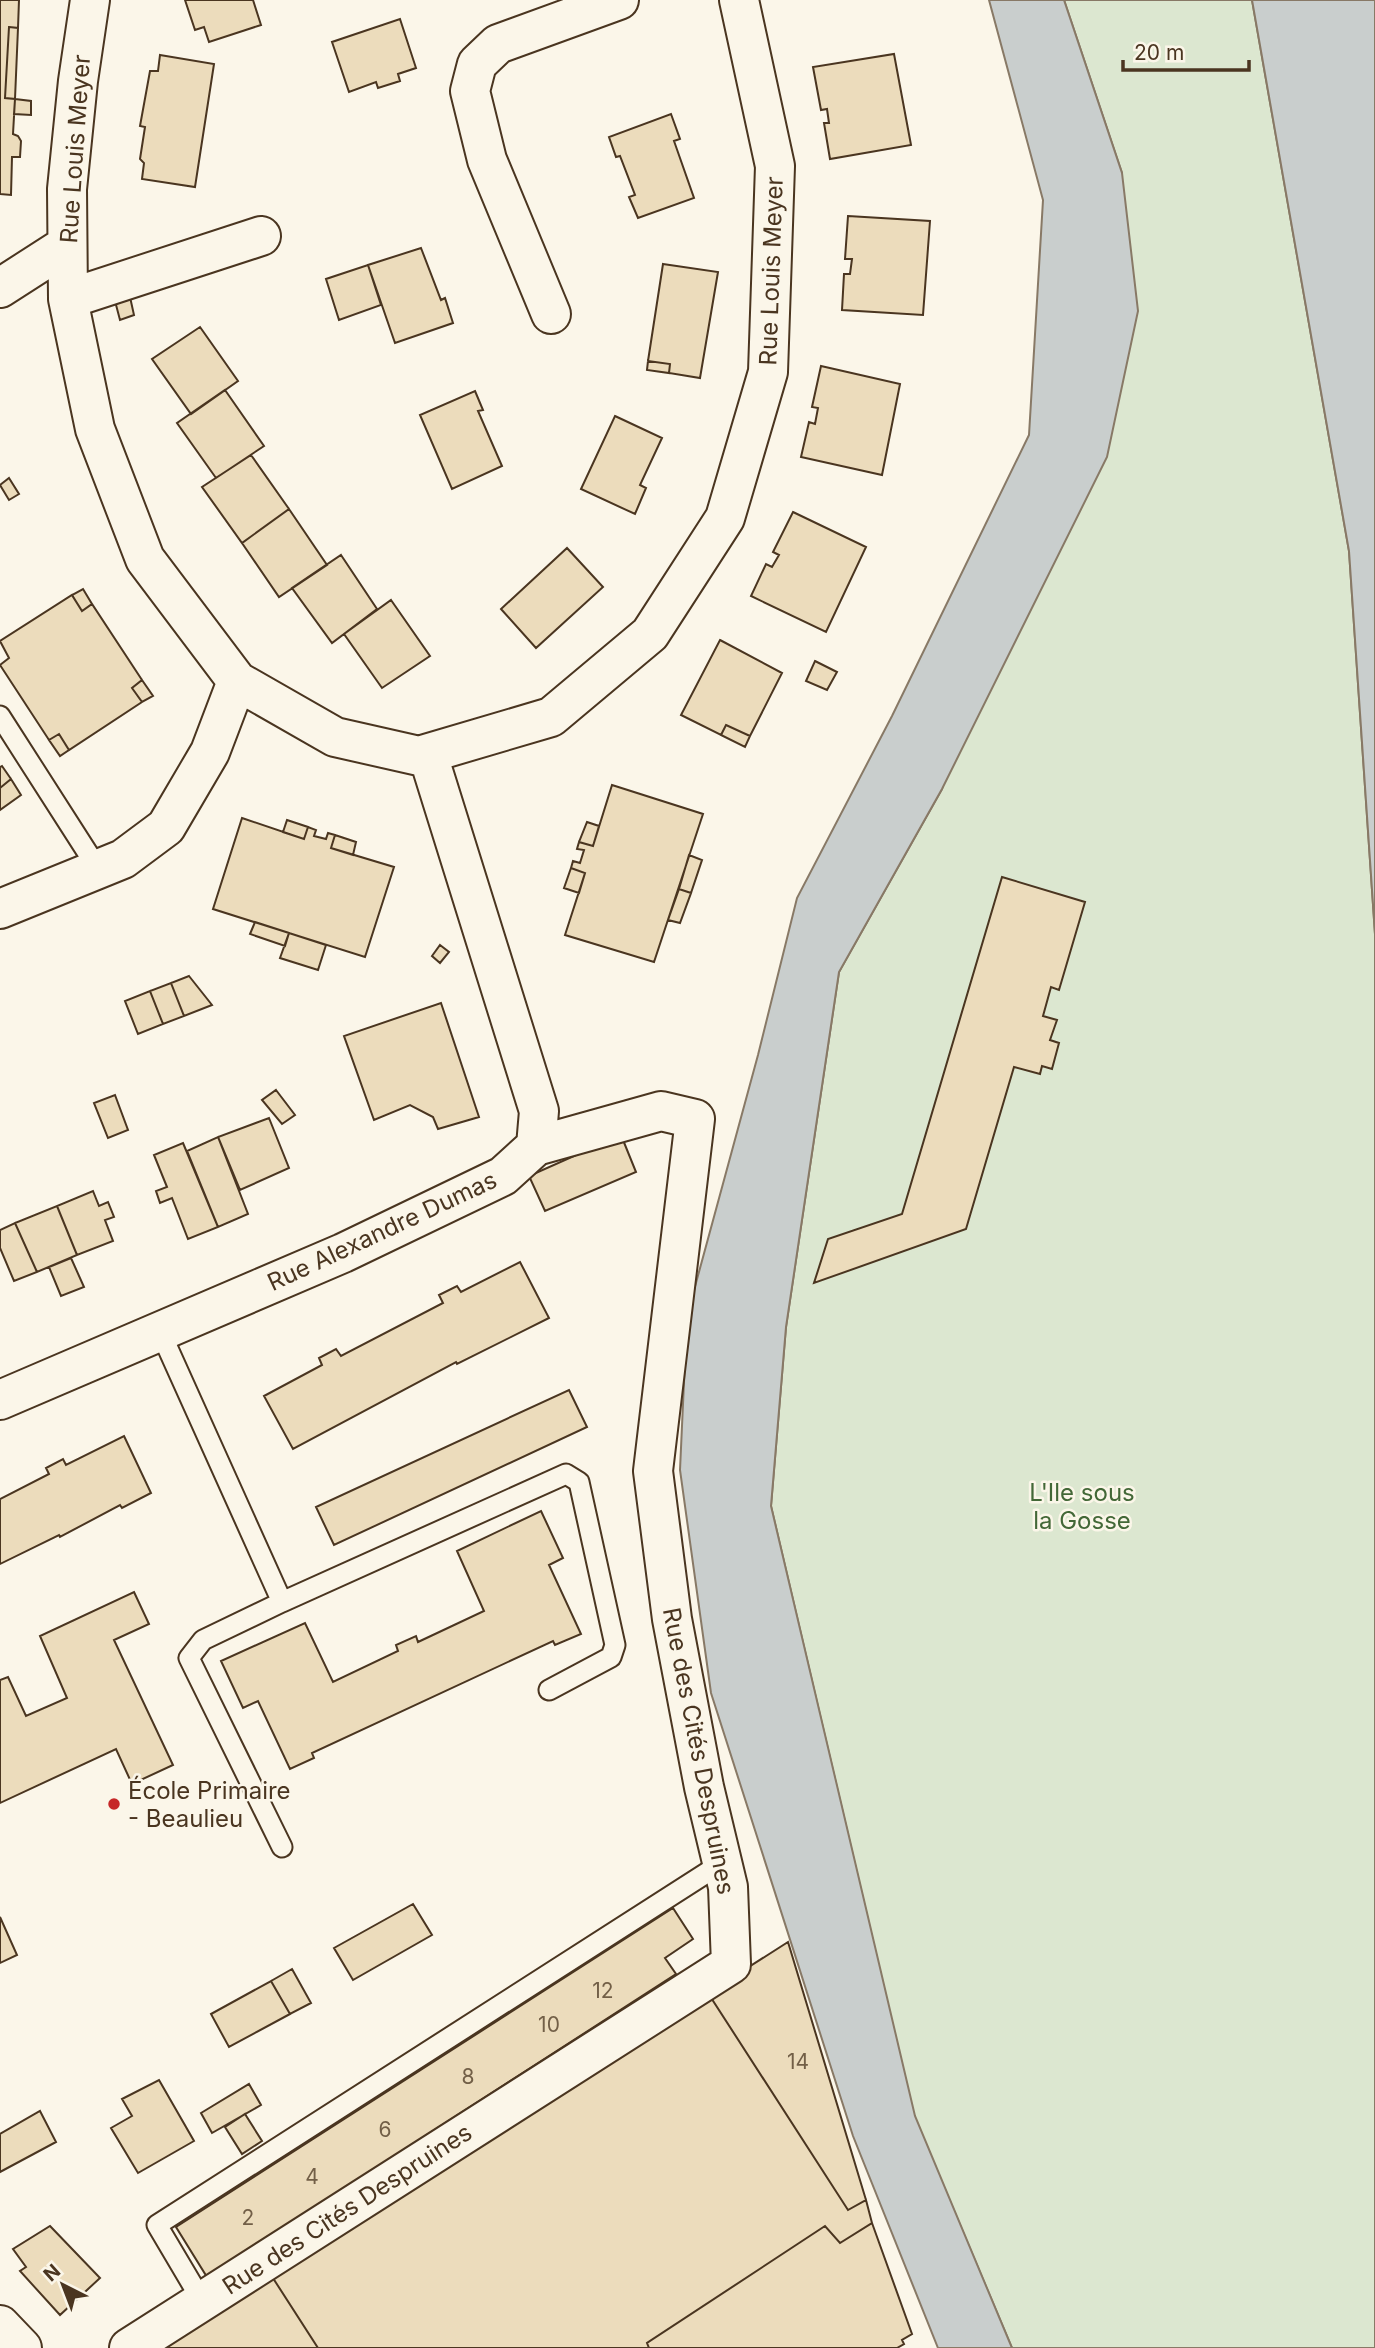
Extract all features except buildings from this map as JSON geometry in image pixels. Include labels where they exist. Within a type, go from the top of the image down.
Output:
[{"type":"street","name":"Rue Louis Meyer","points":[[90,0],[78,81],[67,189],[68,299],[95,429],[145,559],[237,681],[335,737],[419,757],[551,717],[650,634],[725,518],[768,372],[775,166],[739,0]]},
{"type":"street","points":[[551,314],[487,160],[470,91],[477,64],[498,44],[619,0]]},
{"type":"street","points":[[68,299],[261,236]]},
{"type":"street","points":[[0,288],[67,245]]},
{"type":"street","points":[[0,909],[123,859],[166,827],[210,752],[237,681]]},
{"type":"street","points":[[428,755],[539,1111],[536,1146]]},
{"type":"street","name":"Rue des Cités Despruines","points":[[129,2348],[731,1964],[728,1886],[704,1787],[672,1619],[653,1471],[695,1119],[661,1111],[536,1146]]},
{"type":"street","name":"Rue Alexandre Dumas","points":[[0,1399],[344,1253],[503,1176],[536,1146]]},
{"type":"street","points":[[0,2325],[22,2348]]},
{"type":"lane","points":[[0,716],[98,869]]},
{"type":"lane","points":[[160,1331],[282,1602]]},
{"type":"lane","points":[[282,1847],[189,1658],[203,1640],[566,1474],[579,1482],[615,1645],[611,1657],[549,1690]]},
{"type":"lane","points":[[202,2301],[157,2225],[722,1863]]},
{"type":"green space","name":"L'Ile sous la Gosse","points":[[1064,0],[1252,0],[1349,551],[1375,934],[1375,2348],[1012,2348],[914,2116],[771,1506],[786,1327],[839,972],[942,789],[1122,173]]},
{"type":"shaded area","points":[[989,0],[1064,0],[1122,173],[1138,311],[1107,457],[942,789],[839,972],[786,1327],[771,1506],[915,2116],[1012,2348],[938,2348],[853,2136],[711,1693],[680,1470],[687,1316],[758,1055],[797,898],[892,716],[1029,435],[1043,200]]},
{"type":"shaded area","points":[[1252,0],[1375,0],[1375,934],[1349,551]]},
{"type":"place","name":"École Primaire - Beaulieu","points":[[114,1804]]}]
